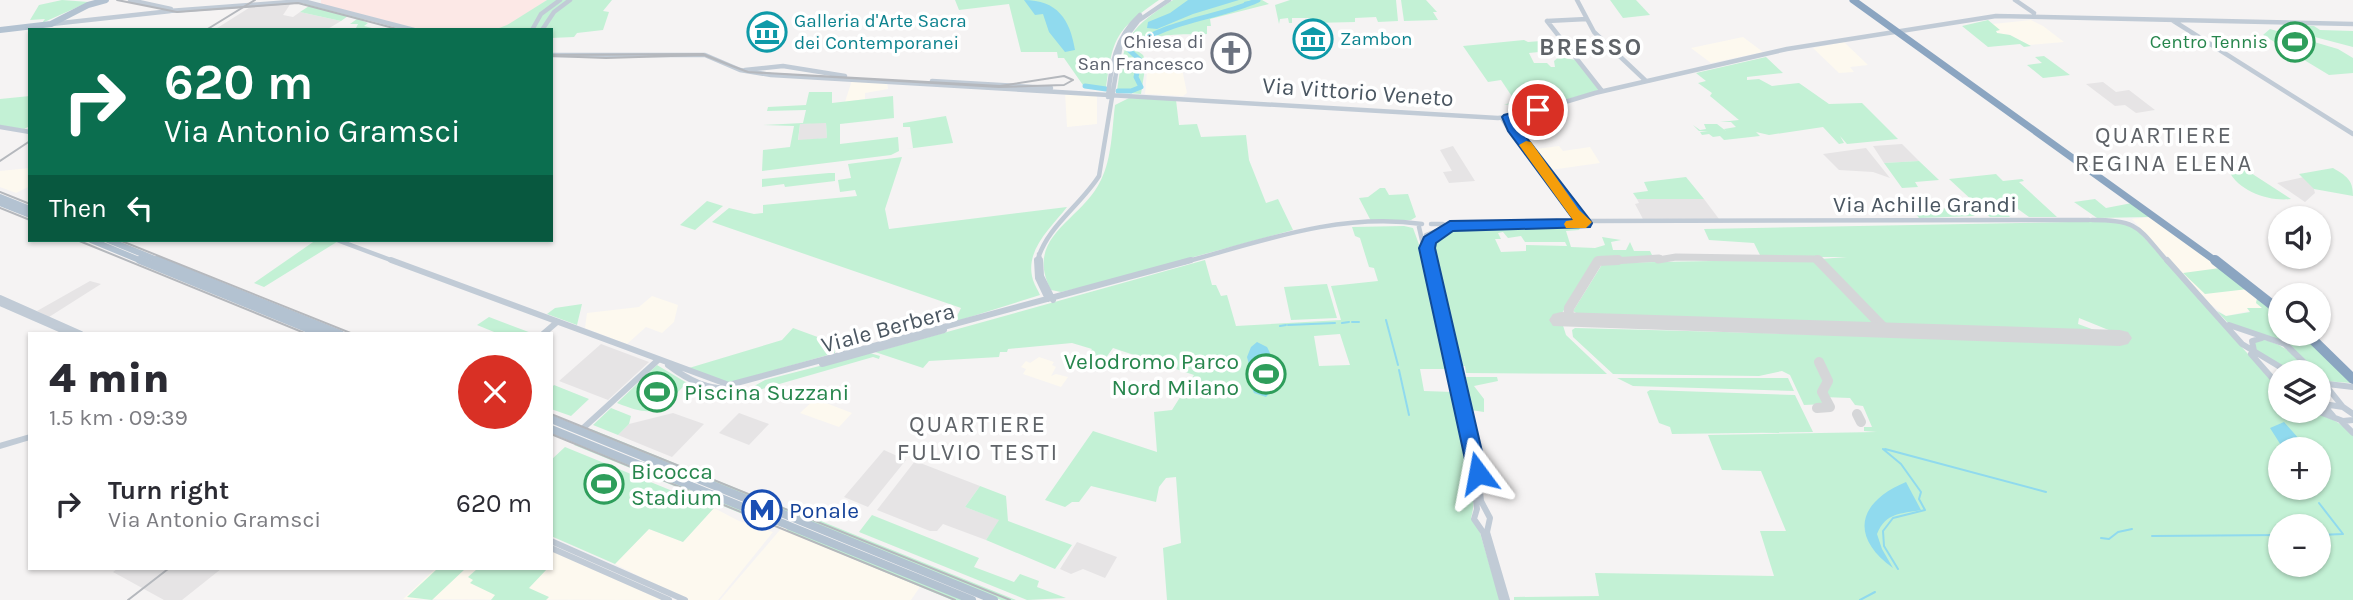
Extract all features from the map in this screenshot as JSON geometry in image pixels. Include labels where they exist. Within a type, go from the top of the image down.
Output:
[{"type":"highway","points":[[1855,0],[2194,240],[2268,299]]},
{"type":"highway","points":[[2319,346],[2353,379]]},
{"type":"highway","points":[[2325,346],[2353,372]]},
{"type":"main road","points":[[51,24],[56,19],[98,0]]},
{"type":"main road","points":[[0,30],[51,24],[91,4],[106,0]]},
{"type":"main road","points":[[0,197],[28,208]]},
{"type":"main road","points":[[0,203],[28,214]]},
{"type":"main road","points":[[95,242],[334,332]]},
{"type":"main road","points":[[113,242],[317,332]]},
{"type":"main road","points":[[553,420],[583,428],[972,600]]},
{"type":"main road","points":[[573,438],[583,428]]},
{"type":"main road","points":[[553,430],[993,600]]},
{"type":"street","points":[[130,0],[168,11]]},
{"type":"street","points":[[532,28],[541,14],[560,0]]},
{"type":"street","points":[[543,28],[552,14],[570,0]]},
{"type":"street","points":[[1112,93],[1118,39],[1133,21],[1163,0]]},
{"type":"street","points":[[1050,299],[1034,268],[1039,253],[1049,235],[1087,195],[1097,180],[1119,52],[1126,35],[1138,21],[1169,0]]},
{"type":"street","points":[[1577,0],[1602,41],[1646,81]]},
{"type":"street","points":[[2015,0],[2029,13]]},
{"type":"street","points":[[61,21],[303,1],[406,28]]},
{"type":"street","name":"Via Vittorio Veneto","points":[[971,85],[1505,118],[1646,81],[1808,46],[1996,16],[2029,13],[2040,16],[2353,24]]},
{"type":"street","points":[[1587,19],[1547,21],[1602,92]]},
{"type":"street","points":[[2169,19],[2353,134]]},
{"type":"street","points":[[388,28],[393,25]]},
{"type":"street","points":[[553,55],[705,55],[745,72],[971,85]]},
{"type":"street","points":[[745,72],[775,66],[806,67],[833,73],[971,85]]},
{"type":"street","points":[[828,78],[834,76],[833,73]]},
{"type":"street","points":[[1505,118],[1507,126],[1512,128],[1578,220]]},
{"type":"street","points":[[0,127],[27,131]]},
{"type":"street","points":[[1431,224],[1443,228],[1578,220]]},
{"type":"street","points":[[1362,223],[1420,229],[1431,224],[1578,220],[1784,222]]},
{"type":"street","points":[[2069,220],[2125,221],[2137,226],[2268,373]]},
{"type":"street","name":"Via Achille Grandi","points":[[1784,222],[2069,220]]},
{"type":"street","points":[[1050,299],[1297,232],[1362,223],[1395,222],[1436,233],[1443,228]]},
{"type":"street","points":[[1443,228],[1429,241],[1425,249],[1474,473],[1477,512],[1474,519],[1483,532],[1502,600]]},
{"type":"street","points":[[1420,229],[1485,513],[1490,518],[1487,532],[1507,600]]},
{"type":"street","points":[[342,242],[732,386]]},
{"type":"street","points":[[1050,299],[1111,282]]},
{"type":"street","points":[[1045,290],[1063,294]]},
{"type":"street","name":"Viale Berbera","points":[[1024,305],[1045,290]]},
{"type":"street","name":"Viale Berbera","points":[[743,384],[1050,299]]},
{"type":"street","name":"Viale Berbera","points":[[665,363],[689,380],[722,390],[1050,299]]},
{"type":"street","points":[[0,300],[67,332]]},
{"type":"street","points":[[0,300],[76,332]]},
{"type":"street","points":[[2206,303],[2237,330],[2275,338],[2288,345],[2301,360]]},
{"type":"street","points":[[544,332],[557,322]]},
{"type":"street","points":[[2268,360],[2252,347],[2252,341],[2264,338],[2282,344],[2299,360]]},
{"type":"street","points":[[2242,344],[2268,362]]},
{"type":"street","points":[[583,428],[658,360]]},
{"type":"street","points":[[689,380],[696,378],[697,374]]},
{"type":"street","points":[[701,384],[701,380],[707,377]]},
{"type":"street","points":[[2331,385],[2353,387]]},
{"type":"street","points":[[2331,394],[2353,414]]},
{"type":"street","points":[[2331,406],[2343,407]]},
{"type":"street","points":[[2331,410],[2353,433]]},
{"type":"street","points":[[2331,416],[2353,420]]},
{"type":"street","points":[[0,446],[28,438]]},
{"type":"street","points":[[1477,512],[1485,513]]},
{"type":"street","points":[[1478,523],[1488,523]]},
{"type":"street","points":[[553,542],[685,600]]},
{"type":"street","points":[[553,549],[669,600]]},
{"type":"shaded area","points":[[321,0],[547,0],[504,28],[415,28],[321,4]]},
{"type":"shaded area","points":[[291,3],[283,15],[293,17],[300,12],[341,21],[329,28],[217,28],[252,6]]},
{"type":"shaded area","points":[[2031,20],[2064,42],[2029,45],[2010,35],[1997,33],[1999,30],[1993,24]]},
{"type":"shaded area","points":[[1743,37],[1763,52],[1711,63],[1691,48]]},
{"type":"shaded area","points":[[1844,42],[1868,65],[1850,67],[1854,72],[1839,73],[1813,48]]},
{"type":"shaded area","points":[[1180,59],[1187,93],[1183,96],[1145,94],[1148,61]]},
{"type":"shaded area","points":[[852,80],[887,82],[888,89],[865,93],[865,99],[845,102]]},
{"type":"shaded area","points":[[2103,82],[2116,92],[2129,90],[2155,110],[2136,113],[2125,105],[2115,106],[2086,84]]},
{"type":"shaded area","points":[[1065,92],[1097,94],[1097,124],[1067,127]]},
{"type":"shaded area","points":[[826,122],[827,138],[798,141],[800,124]]},
{"type":"shaded area","points":[[1902,144],[1919,161],[1884,163],[1873,146]]},
{"type":"shaded area","points":[[1453,146],[1475,181],[1449,183],[1443,172],[1452,171],[1440,150]]},
{"type":"shaded area","points":[[1559,146],[1563,151],[1590,147],[1600,163],[1550,170],[1536,149]]},
{"type":"shaded area","points":[[1866,148],[1890,178],[1873,172],[1839,170],[1823,154]]},
{"type":"shaded area","points":[[28,168],[28,187],[16,193],[0,187],[0,171]]},
{"type":"shaded area","points":[[2304,177],[2313,186],[2315,193],[2305,202],[2277,183]]},
{"type":"shaded area","points":[[1637,199],[1704,199],[1719,219],[1643,219],[1635,204],[1639,203]]},
{"type":"shaded area","points":[[2150,217],[2259,297],[2263,308],[2226,316],[2210,304],[2132,219]]},
{"type":"shaded area","points":[[90,281],[101,284],[49,317],[37,311]]},
{"type":"shaded area","points":[[652,296],[678,305],[674,322],[662,333],[646,327],[627,344],[585,328],[587,313],[639,307]]},
{"type":"shaded area","points":[[601,344],[649,362],[608,400],[559,381]]},
{"type":"shaded area","points":[[1039,357],[1054,362],[1052,365],[1056,367],[1051,376],[1056,374],[1068,377],[1061,387],[1023,374],[1026,369],[1021,367],[1026,361],[1030,363]]},
{"type":"shaded area","points":[[815,399],[852,413],[839,427],[800,413]]},
{"type":"shaded area","points":[[673,413],[704,424],[672,457],[618,435],[629,424]]},
{"type":"shaded area","points":[[739,413],[769,424],[749,445],[719,433]]},
{"type":"shaded area","points":[[884,450],[906,460],[868,507],[844,497]]},
{"type":"shaded area","points":[[915,461],[980,486],[965,507],[1000,520],[986,540],[943,524],[937,531],[930,531],[877,510]]},
{"type":"shaded area","points":[[714,508],[739,521],[773,532],[718,600],[686,600],[615,564],[649,529],[683,542]]},
{"type":"shaded area","points":[[785,524],[924,581],[911,600],[720,600]]},
{"type":"shaded area","points":[[1077,542],[1117,557],[1105,578],[1083,569],[1071,574],[1060,569]]},
{"type":"shaded area","points":[[553,550],[665,600],[403,599],[434,570],[553,570]]},
{"type":"shaded area","points":[[220,570],[182,600],[164,600],[113,572]]},
{"type":"green space","points":[[62,0],[89,2],[42,23],[45,19],[30,20],[39,5]]},
{"type":"green space","points":[[547,0],[612,0],[603,11],[609,12],[603,30],[577,33],[574,37],[553,38],[553,28],[499,28]]},
{"type":"green space","points":[[955,0],[1159,0],[1133,20],[1119,37],[1111,58],[1106,89],[1085,88],[1064,58],[1058,58],[1057,52],[1021,52],[1009,4],[959,10]]},
{"type":"green space","points":[[1173,0],[1262,0],[1269,4],[1210,19],[1211,26],[1207,26],[1207,34],[1169,35],[1142,43],[1135,49],[1143,55],[1146,62],[1141,94],[1117,92],[1130,37],[1146,20]]},
{"type":"green space","points":[[1290,0],[1396,0],[1398,21],[1378,22],[1376,17],[1355,18],[1355,22],[1312,23],[1310,18],[1292,18],[1292,23],[1289,23],[1288,18],[1280,19],[1279,24],[1275,5]]},
{"type":"green space","points":[[1401,0],[1426,0],[1437,12],[1433,12],[1438,20],[1404,21]]},
{"type":"green space","points":[[1610,0],[1636,0],[1650,15],[1623,18]]},
{"type":"green space","points":[[303,4],[365,19],[363,21],[368,23],[364,26],[372,28],[356,28],[358,24],[350,24],[357,19],[348,16],[341,21],[300,12],[309,6]]},
{"type":"green space","points":[[1988,20],[2000,30],[1996,31],[1997,33],[2010,35],[2031,46],[2024,47],[2020,44],[1988,47],[1962,26]]},
{"type":"green space","points":[[2301,25],[2314,26],[2320,30],[2353,31],[2353,47],[2311,36]]},
{"type":"green space","points":[[2270,29],[2338,49],[2353,58],[2353,73],[2329,75],[2263,35]]},
{"type":"green space","points":[[1541,41],[1547,47],[1565,45],[1565,55],[1542,48],[1538,48],[1539,52],[1529,53],[1534,63],[1547,63],[1551,67],[1555,67],[1554,61],[1559,57],[1576,60],[1600,90],[1520,113],[1513,104],[1504,105],[1515,101],[1501,80],[1488,82],[1463,46]]},
{"type":"green space","points":[[2044,56],[2070,75],[2043,78],[2027,65],[2042,63],[2035,57]]},
{"type":"green space","points":[[1766,57],[1783,73],[1747,77],[1747,80],[1759,79],[1772,86],[1799,83],[1829,104],[1862,103],[1898,139],[1847,144],[1840,136],[1844,143],[1839,144],[1823,127],[1769,135],[1756,132],[1760,136],[1724,140],[1720,136],[1702,135],[1700,132],[1708,131],[1699,131],[1693,125],[1700,130],[1706,129],[1704,124],[1717,124],[1726,131],[1724,129],[1736,127],[1731,122],[1720,122],[1739,120],[1698,83],[1706,81],[1696,73]]},
{"type":"green space","points":[[809,92],[832,92],[832,103],[893,96],[894,118],[840,124],[840,144],[898,137],[899,151],[891,155],[762,171],[763,150],[790,147],[794,126],[763,125],[803,123],[806,110],[767,111],[768,107],[806,105]],"holes":[[[826,123],[827,138],[798,140],[800,124]]]},
{"type":"green space","points":[[28,96],[28,127],[24,129],[0,126],[0,99]]},
{"type":"green space","points":[[1129,98],[1176,100],[1179,125],[1197,124],[1201,137],[1246,135],[1249,160],[1266,203],[1278,199],[1293,230],[1087,286],[1061,292],[1051,290],[1044,271],[1044,256],[1058,230],[1081,207],[1101,180],[1109,153],[1115,105]]},
{"type":"green space","points":[[946,116],[953,143],[906,149],[913,148],[910,127],[903,127],[903,123]]},
{"type":"green space","points":[[902,157],[885,209],[889,229],[1067,207],[1047,231],[1032,259],[1033,280],[1040,295],[954,322],[961,308],[712,222],[729,208],[754,214],[763,213],[763,205],[857,196],[855,190],[840,192],[838,180],[851,178],[848,164]]},
{"type":"green space","points":[[1919,161],[1939,180],[1915,182],[1918,187],[1902,188],[1884,163]]},
{"type":"green space","points":[[2234,162],[2291,199],[2265,197],[2247,189],[2233,178],[2229,171]]},
{"type":"green space","points":[[2333,168],[2348,179],[2353,196],[2314,189],[2299,174]]},
{"type":"green space","points":[[835,173],[835,181],[762,187],[762,179]]},
{"type":"green space","points":[[1996,174],[2003,181],[2022,179],[2024,181],[2019,182],[2057,217],[2029,217],[2011,204],[2001,206],[2010,217],[1990,217],[1984,212],[1998,211],[1985,202],[1975,203],[1949,179]]},
{"type":"green space","points":[[1686,177],[1704,199],[1637,199],[1633,193],[1648,191],[1644,182]]},
{"type":"green space","points":[[1380,188],[1385,188],[1389,195],[1408,194],[1416,217],[1411,220],[1371,221],[1359,198],[1368,197]]},
{"type":"green space","points":[[2095,199],[2106,208],[2132,203],[2150,217],[2097,218],[2074,202]]},
{"type":"green space","points":[[707,201],[723,206],[695,230],[680,225]]},
{"type":"green space","points":[[1911,206],[1918,210],[1966,207],[1975,216],[1919,218]]},
{"type":"green space","points":[[2120,221],[2134,226],[2268,377],[2268,423],[2331,423],[2331,419],[2353,435],[2353,600],[1514,600],[1514,597],[1599,596],[1595,573],[1774,576],[1760,531],[1786,531],[1761,471],[1722,470],[1708,435],[1877,432],[1864,431],[1864,427],[1872,427],[1863,406],[1855,405],[1850,398],[1823,397],[1826,404],[1804,405],[1790,375],[1782,371],[1759,376],[1613,374],[1573,337],[1572,330],[1575,328],[2123,343],[2116,333],[2079,318],[2078,324],[2100,332],[1884,326],[1821,259],[1847,257],[1761,257],[1754,243],[1709,240],[1704,229]]},
{"type":"green space","points":[[1352,227],[1413,228],[1421,250],[1448,369],[1420,369],[1424,391],[1453,392],[1472,472],[1474,489],[1471,518],[1478,526],[1500,600],[1167,600],[1163,548],[1181,543],[1176,477],[1166,478],[1159,487],[1156,502],[1091,486],[1079,502],[1072,502],[1065,507],[1045,500],[1093,431],[1157,452],[1154,412],[1172,410],[1194,375],[1113,348],[1100,366],[1084,361],[1092,349],[1072,343],[1008,349],[1007,352],[1000,352],[999,357],[929,361],[923,368],[875,352],[1205,260],[1212,285],[1216,285],[1221,296],[1227,295],[1236,326],[1341,320],[1331,286],[1378,281],[1374,268],[1369,267],[1360,238],[1355,236]],"holes":[[[1340,334],[1350,365],[1319,366],[1314,336]]]},
{"type":"green space","points":[[1459,227],[1580,228],[1566,231],[1571,247],[1595,248],[1605,245],[1602,237],[1621,240],[1611,242],[1613,250],[1626,250],[1630,242],[1634,251],[1650,251],[1653,257],[1597,259],[1560,316],[1566,335],[1607,374],[1466,373],[1465,366],[1460,366],[1432,246],[1439,236]],"holes":[[[1503,232],[1508,238],[1521,236],[1525,242],[1565,242],[1567,246],[1526,245],[1526,251],[1501,252],[1495,239],[1501,239],[1498,233]]]},
{"type":"green space","points":[[313,242],[337,242],[264,287],[254,283]]},
{"type":"green space","points":[[1815,259],[1878,325],[1581,316],[1573,311],[1603,263]]},
{"type":"green space","points":[[2220,268],[2248,289],[2205,294],[2183,273]]},
{"type":"green space","points":[[1327,284],[1337,318],[1291,320],[1284,287]]},
{"type":"green space","points":[[2257,298],[2268,307],[2268,339],[2228,323],[2217,311],[2226,316],[2250,312],[2247,308],[2262,308],[2256,303]]},
{"type":"green space","points":[[582,304],[577,325],[547,314],[555,308]]},
{"type":"green space","points":[[489,317],[529,332],[494,332],[477,325]]},
{"type":"green space","points":[[793,328],[834,343],[835,353],[729,383],[689,368],[782,340]]},
{"type":"green space","points":[[2261,339],[2268,341],[2268,346],[2280,346],[2298,360],[2273,360],[2254,349],[2254,341]]},
{"type":"green space","points":[[2285,346],[2314,346],[2328,360],[2304,360],[2295,350]]},
{"type":"green space","points":[[870,353],[880,356],[879,359],[873,357],[755,391],[749,389],[765,380]]},
{"type":"green space","points":[[2331,363],[2351,383],[2331,382]]},
{"type":"green space","points":[[657,365],[687,383],[656,410],[641,411],[617,403]]},
{"type":"green space","points":[[1463,377],[1497,377],[1498,381],[1474,386],[1484,399],[1484,412],[1471,410]]},
{"type":"green space","points":[[1617,378],[1788,378],[1794,391],[1633,386]]},
{"type":"green space","points":[[553,386],[589,399],[571,416],[553,410]]},
{"type":"green space","points":[[1647,392],[1795,395],[1813,432],[1672,434],[1670,427],[1659,423]]},
{"type":"green space","points":[[611,408],[631,416],[629,424],[618,435],[593,425]]},
{"type":"green space","points":[[591,429],[790,510],[787,513],[588,432]]},
{"type":"green space","points":[[577,442],[775,523],[773,526],[762,522],[574,445]]},
{"type":"green space","name":"Bicocca Stadium","points":[[565,447],[714,508],[683,542],[649,529],[615,564],[553,537],[553,458]]},
{"type":"green space","points":[[980,486],[1006,496],[1008,521],[1072,545],[1055,569],[986,540],[999,520],[965,507]]},
{"type":"green space","points":[[801,513],[1016,600],[1001,600],[798,517]]},
{"type":"green space","points":[[872,515],[979,558],[974,567],[1014,582],[1020,574],[1039,581],[1037,587],[1066,598],[1027,600],[859,532]]},
{"type":"green space","points":[[788,528],[964,600],[952,600],[786,531]]},
{"type":"green space","points":[[436,570],[464,570],[432,600],[407,597]]},
{"type":"green space","points":[[476,570],[546,570],[529,588],[549,597],[546,600],[491,600],[495,595],[470,583],[473,580],[468,577]]},
{"type":"water","points":[[1024,0],[1045,3],[1060,13],[1070,29],[1075,50],[1065,52],[1049,32],[1043,14],[1035,15]]},
{"type":"water","points":[[1188,0],[1239,0],[1193,14],[1157,29],[1147,28],[1148,22],[1170,13]]},
{"type":"water","points":[[1257,342],[1267,347],[1274,366],[1273,386],[1266,397],[1254,393],[1250,384],[1247,357],[1251,347]]},
{"type":"water","points":[[2285,423],[2297,437],[2276,437],[2270,428]]},
{"type":"water","points":[[1906,482],[1921,510],[1890,518],[1877,534],[1893,568],[1870,544],[1865,532],[1865,520],[1878,499]]},
{"type":"waterway","points":[[1118,91],[1131,91],[1141,87],[1136,77],[1140,60],[1129,50],[1143,40],[1174,26],[1258,0]]},
{"type":"waterway","points":[[1245,6],[1245,3],[1256,1]]},
{"type":"waterway","points":[[1085,86],[1106,89]]},
{"type":"waterway","points":[[1386,320],[1398,365]]},
{"type":"waterway","points":[[1342,323],[1349,322]]},
{"type":"waterway","points":[[1352,322],[1359,322]]},
{"type":"waterway","points":[[1288,325],[1335,323]]},
{"type":"waterway","points":[[1280,326],[1286,325]]},
{"type":"waterway","points":[[1399,370],[1409,415]]},
{"type":"waterway","points":[[1883,449],[1901,464],[1921,492],[1919,499],[1925,510],[1893,518],[1883,531],[1884,546],[1898,569]]},
{"type":"waterway","points":[[1885,449],[2046,492]]},
{"type":"waterway","points":[[2319,503],[2328,514]]},
{"type":"waterway","points":[[2331,518],[2343,534],[2331,534]]},
{"type":"waterway","points":[[2101,538],[2109,539],[2118,532],[2132,529]]},
{"type":"waterway","points":[[2152,536],[2268,535]]},
{"type":"waterway","points":[[1860,600],[1875,592]]},
{"type":"taxiway","points":[[1658,260],[1676,257],[1818,260]]},
{"type":"taxiway","points":[[1598,262],[1659,258]]},
{"type":"taxiway","points":[[1568,320],[1569,308],[1598,261],[1618,260]]},
{"type":"taxiway","points":[[1818,260],[1887,331]]},
{"type":"taxiway","points":[[1817,408],[1830,407],[1822,392],[1828,381],[1819,362]]},
{"type":"taxiway","points":[[1857,414],[1861,422]]},
{"type":"runway","points":[[1561,320],[2120,338]]},
{"type":"tram line","points":[[117,0],[177,12],[298,3],[393,28]]},
{"type":"tram line","points":[[553,55],[703,54],[732,66]]},
{"type":"tram line","points":[[553,56],[606,58],[704,55],[732,66]]},
{"type":"tram line","points":[[732,66],[748,72]]},
{"type":"tram line","points":[[748,72],[1000,86],[1064,76],[1073,80],[1064,85],[999,87],[748,72]]},
{"type":"tram line","points":[[0,192],[28,203]]},
{"type":"tram line","points":[[0,208],[28,219]]},
{"type":"tram line","points":[[82,242],[302,332]]},
{"type":"tram line","points":[[124,242],[348,332]]},
{"type":"tram line","points":[[553,415],[1010,600]]},
{"type":"tram line","points":[[553,435],[955,600]]},
{"type":"tram line","points":[[128,600],[167,570]]},
{"type":"railway","points":[[209,28],[255,0]]},
{"type":"railway","points":[[0,161],[28,142]]},
{"type":"slow traffic","points":[[1526,145],[1574,213],[1585,222],[1581,225],[1572,224]]},
{"type":"place","name":"Galleria d'Arte Sacra dei Contemporanei","points":[[767,32]]},
{"type":"place","name":"Zambon","points":[[1313,39]]},
{"type":"place","name":"Centro Tennis","points":[[2295,42]]},
{"type":"place","name":"Chiesa di San Francesco","points":[[1231,53]]},
{"type":"place","name":"Velodromo Parco Nord Milano","points":[[1266,374]]},
{"type":"place","name":"Piscina Suzzani","points":[[657,392]]},
{"type":"place","name":"Bicocca Stadium","points":[[604,484]]},
{"type":"place","name":"Ponale","points":[[762,510]]},
{"type":"district","name":"BRESSO","points":[[1591,47]]},
{"type":"district","name":"QUARTIERE REGINA ELENA","points":[[2164,149]]},
{"type":"district","name":"QUARTIERE FULVIO TESTI","points":[[978,438]]},
{"type":"route","points":[[1478,473],[1427,248],[1429,241],[1450,226],[1581,225],[1585,222],[1574,213],[1512,128],[1508,117],[1538,110]]}]
